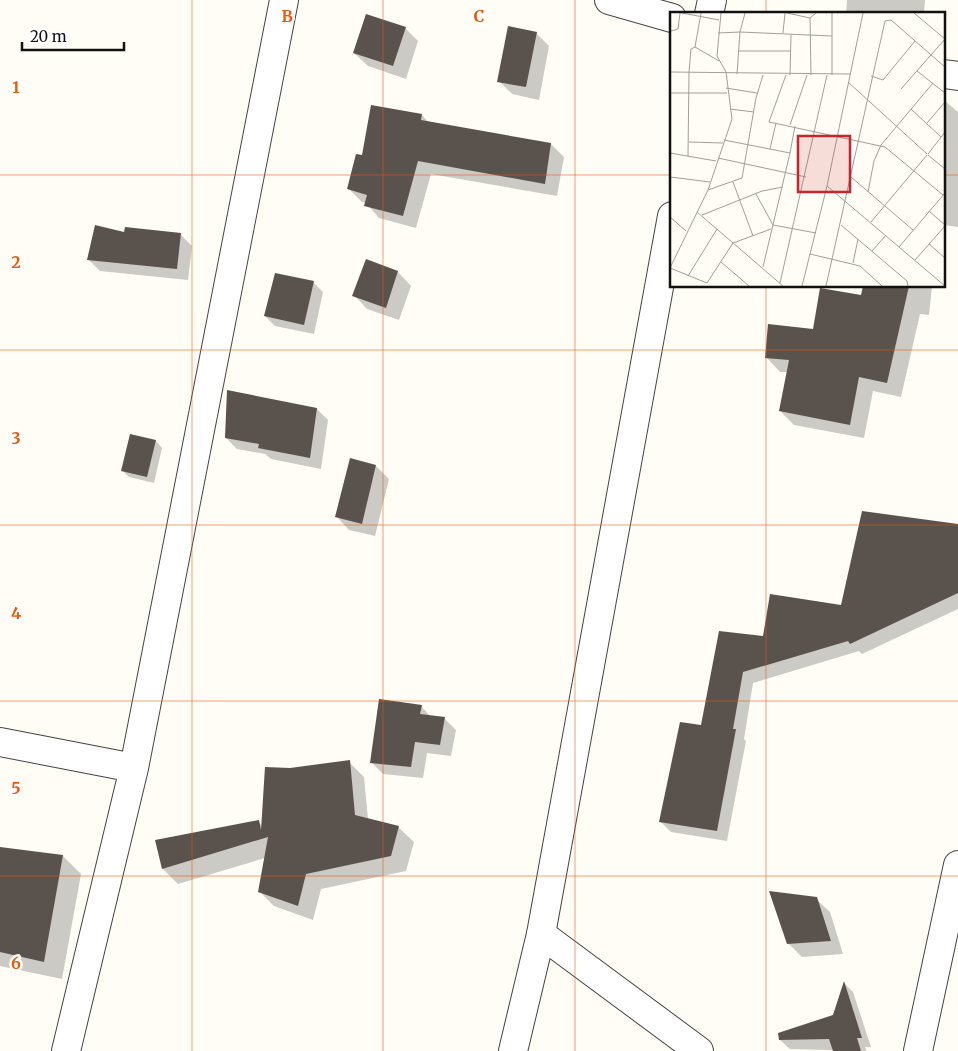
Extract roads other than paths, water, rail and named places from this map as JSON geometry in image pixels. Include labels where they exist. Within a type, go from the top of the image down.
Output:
[{"type":"street","points":[[66,1051],[134,768],[284,0]]},
{"type":"street","points":[[609,0],[670,17]]},
{"type":"street","points":[[513,1051],[541,934],[670,227]]},
{"type":"street","points":[[0,742],[134,768]]},
{"type":"street","points":[[918,1051],[958,865]]},
{"type":"street","points":[[541,934],[699,1051]]}]
